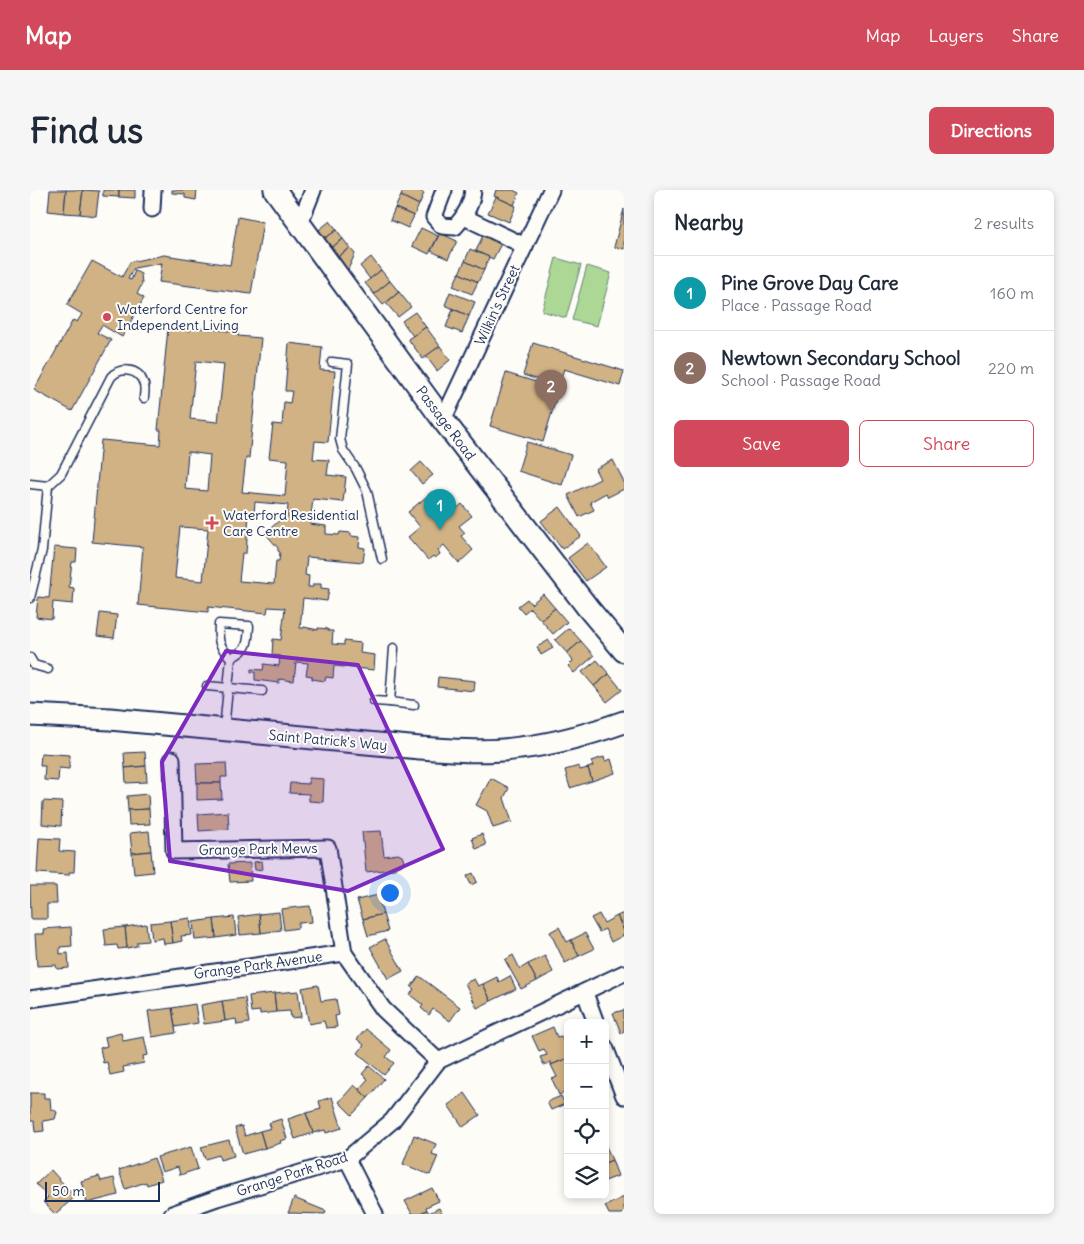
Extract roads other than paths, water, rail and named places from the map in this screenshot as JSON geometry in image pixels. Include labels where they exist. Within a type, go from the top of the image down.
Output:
[{"type":"main road","name":"Passage Road","points":[[275,190],[443,420],[624,651]]},
{"type":"main road","name":"Saint Patrick's Way","points":[[30,715],[84,717],[420,748],[493,750],[519,749],[548,744],[624,722]]},
{"type":"street","points":[[152,209],[153,190]]},
{"type":"street","points":[[300,223],[313,190]]},
{"type":"street","points":[[444,190],[434,217],[442,226],[455,227],[464,217],[473,195],[473,190]]},
{"type":"street","name":"Wilkin's Street","points":[[443,420],[551,190]]},
{"type":"street","points":[[464,217],[525,246]]},
{"type":"street","name":"Grange Park Mews","points":[[172,759],[174,851],[328,848],[344,953]]},
{"type":"street","points":[[344,953],[383,1009],[438,1061]]},
{"type":"street","name":"Grange Park Avenue","points":[[30,1000],[344,953]]},
{"type":"street","name":"Grange Park Road","points":[[172,1214],[216,1198],[348,1159],[392,1121],[438,1061],[624,973]]},
{"type":"street","points":[[585,993],[595,1019]]},
{"type":"street","points":[[609,1057],[624,1096]]},
{"type":"street","points":[[348,1159],[374,1214]]},
{"type":"lane","points":[[332,362],[348,364],[340,439],[342,450],[356,469],[366,491],[382,559]]},
{"type":"lane","points":[[30,598],[42,550],[48,486],[61,474],[115,372],[127,369],[140,376],[144,382],[144,398]]},
{"type":"lane","points":[[30,484],[48,486]]},
{"type":"lane","points":[[223,730],[231,658],[220,645],[218,639],[219,624],[249,626],[246,648],[231,658]]},
{"type":"lane","points":[[390,702],[394,648]]},
{"type":"lane","points":[[30,658],[34,665],[48,669]]},
{"type":"lane","points":[[207,686],[262,691]]},
{"type":"lane","points":[[374,701],[414,705]]},
{"type":"place","name":"Waterford Centre for Independent Living","points":[[107,317]]},
{"type":"place","name":"Newtown Secondary School","points":[[551,411]]},
{"type":"place","name":"Waterford Residential Care Centre","points":[[212,523]]},
{"type":"place","name":"Pine Grove Day Care","points":[[440,530]]}]
